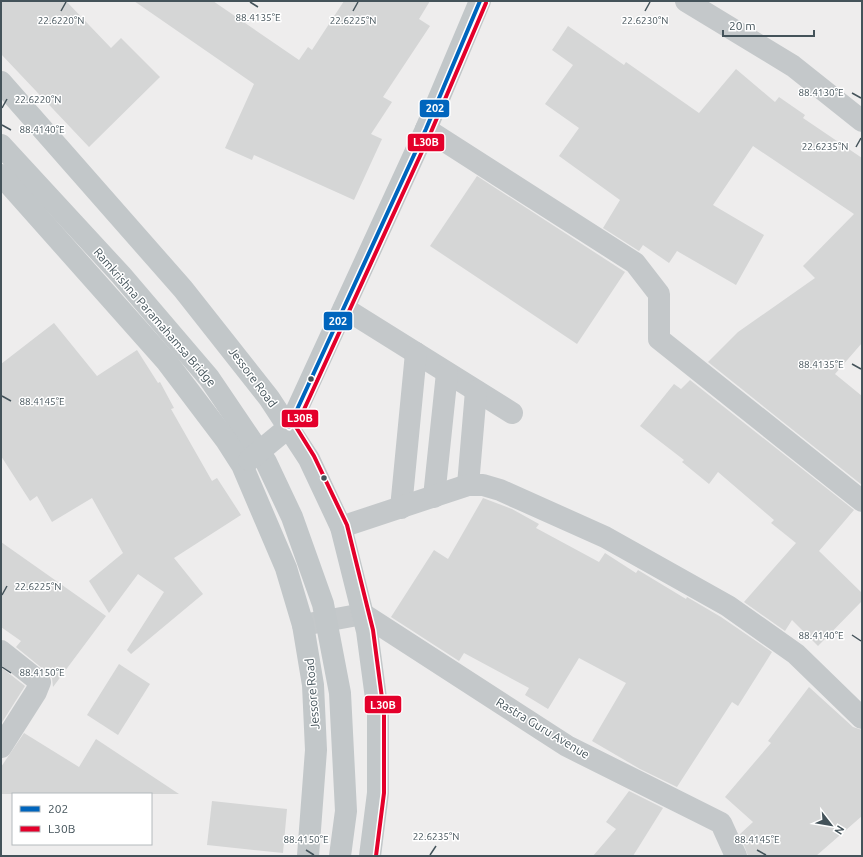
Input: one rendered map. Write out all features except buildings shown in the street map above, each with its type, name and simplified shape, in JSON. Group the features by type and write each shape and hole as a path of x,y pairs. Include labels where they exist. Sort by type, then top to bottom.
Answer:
{"main road":[{"path":"242,465 289,427 426,129 480,1"},
{"name":"Jessore Road","path":"1,82 183,289 221,336 289,427 309,459 341,527 367,631 378,713 378,793 370,856"},
{"name":"Ramkrishna Paramahamsa Bridge","path":"1,145 121,275 209,378 266,462 292,517 322,604 340,693 346,811 340,856"},
{"name":"Jessore Road","path":"1,175 167,362 226,440 242,465 286,568 303,625 313,685 316,750 308,856"}],"street":[{"path":"686,1 793,66 862,120"},
{"path":"426,129 635,263 659,294 659,339 862,501"},
{"path":"344,308 512,413"},
{"path":"401,508 416,353"},
{"path":"434,497 447,373"},
{"path":"468,486 476,391"},
{"path":"341,527 468,486 483,485 500,490 605,537 728,606 796,654 862,718"},
{"path":"303,625 362,614"},
{"name":"Rastra Guru Avenue","path":"362,614 567,746 721,823 736,856"},
{"path":"1,651 40,682 36,692 1,747"}],"transit line":[{"name":"202","path":"289,427 426,129 480,1"},
{"name":"L30B","path":"376,856 384,793 384,713 373,630 347,525 314,456 296,427 431,132 486,3"}]}
